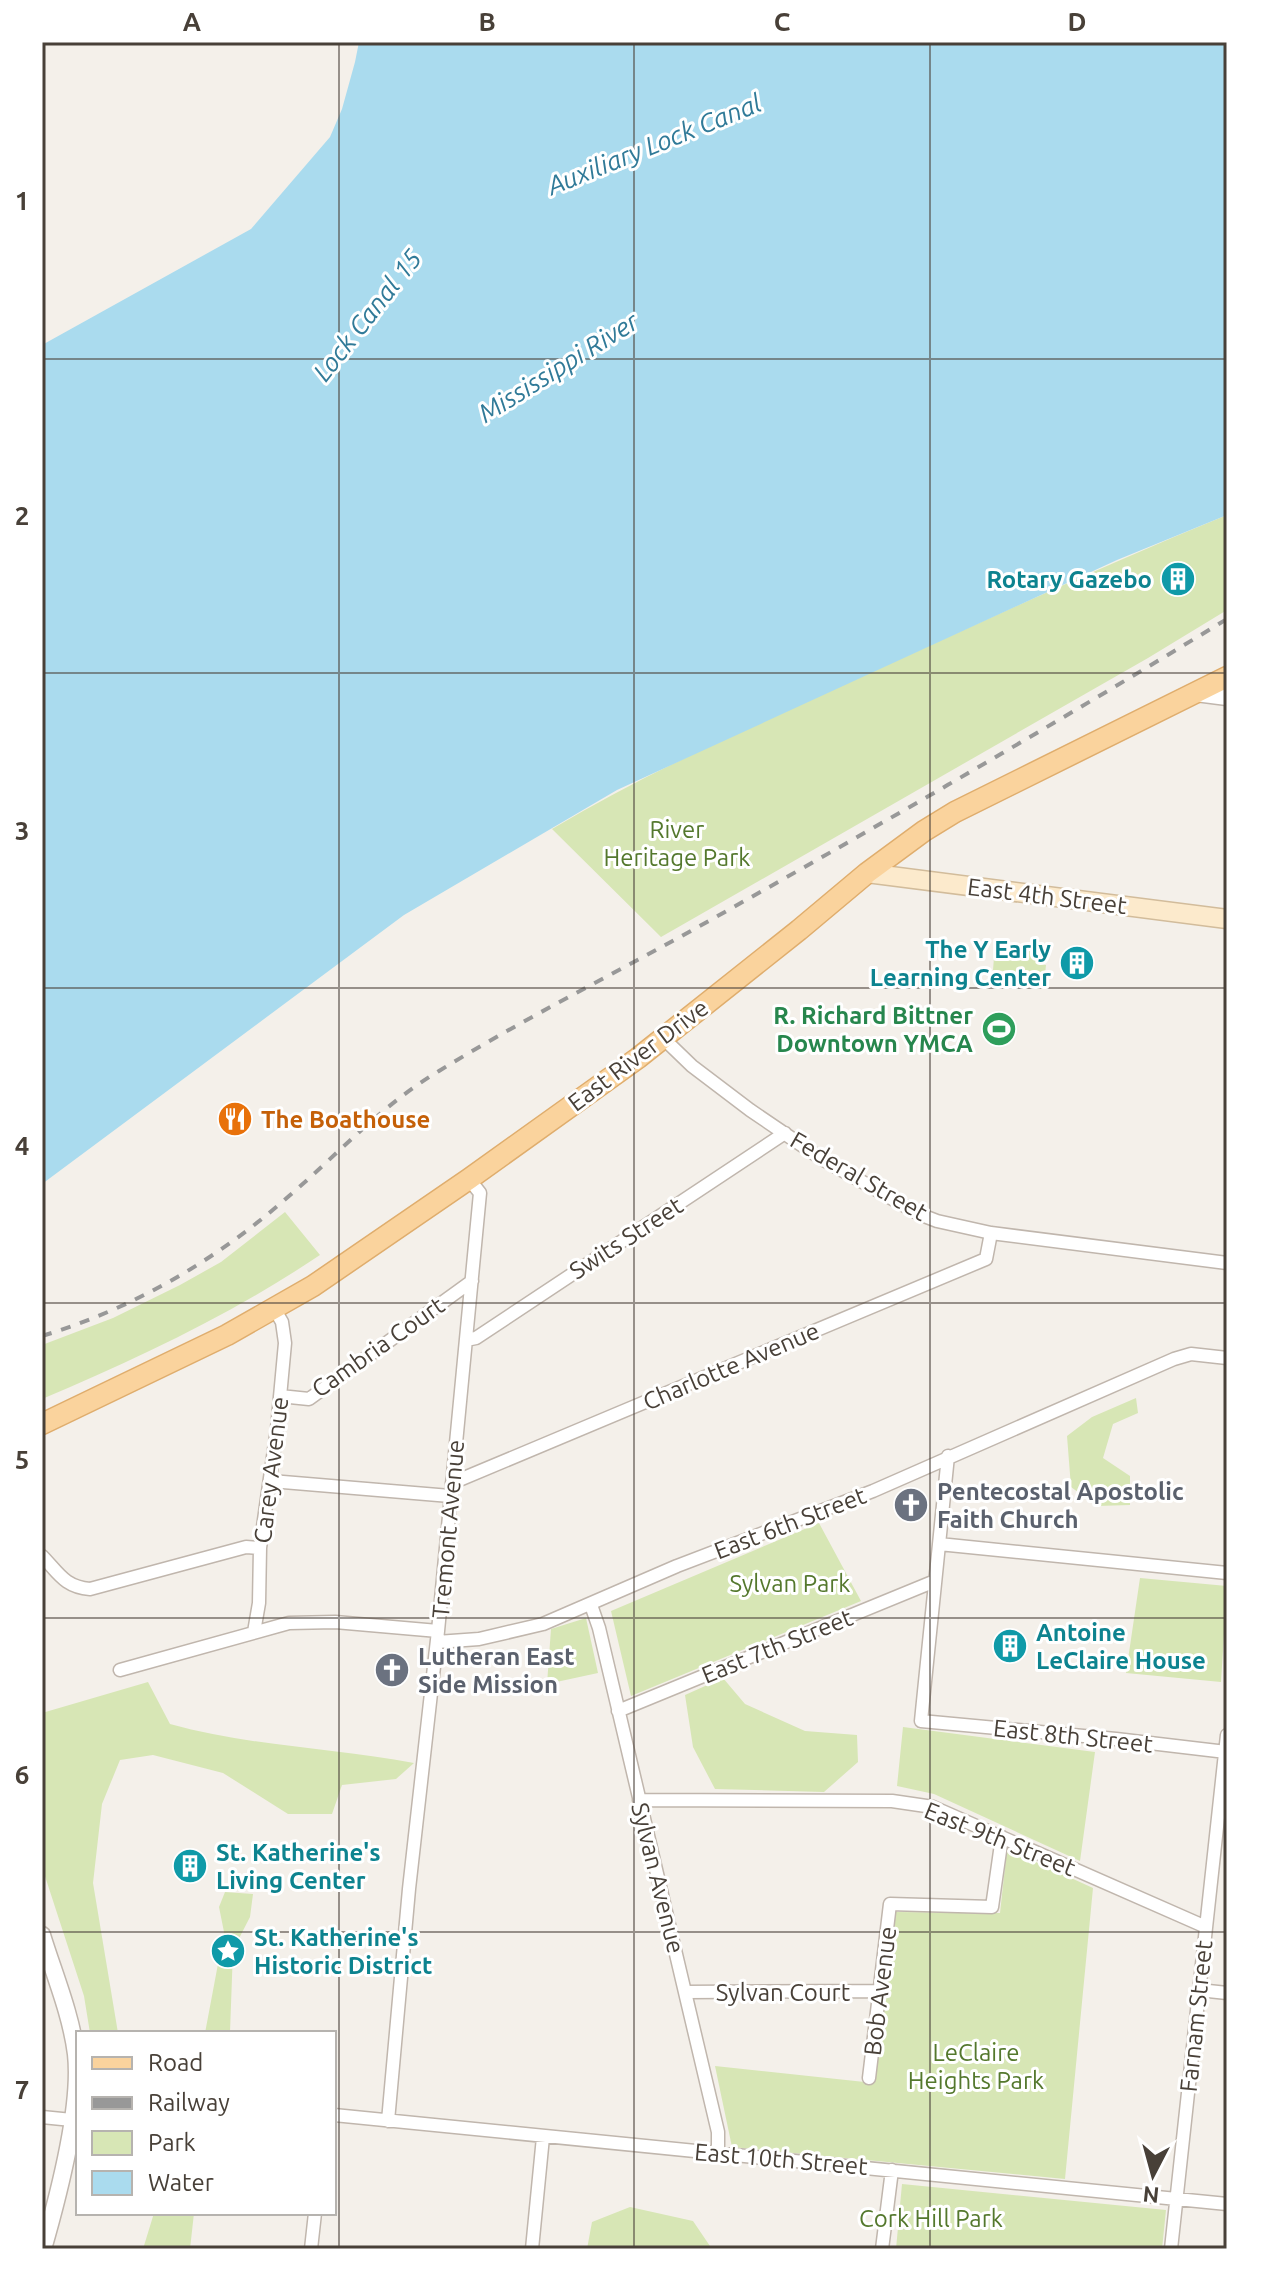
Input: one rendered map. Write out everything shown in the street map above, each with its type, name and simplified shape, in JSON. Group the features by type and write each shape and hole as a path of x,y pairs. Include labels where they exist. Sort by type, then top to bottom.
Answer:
{"main road":[{"name":"East River Drive","path":"42,1424 275,1310 469,1179 663,1038 867,873 924,831 955,812 1227,677"},
{"name":"East 4th Street","path":"867,873 1227,919"}],"street":[{"path":"1196,693 1227,697"},
{"name":"Federal Street","path":"663,1038 692,1066 822,1159 910,1210 937,1221 991,1233 1227,1263"},
{"name":"Swits Street","path":"466,1340 476,1338 785,1133"},
{"name":"Tremont Avenue","path":"388,2121 480,1193 469,1179"},
{"name":"Charlotte Avenue","path":"271,1481 451,1489 986,1259 991,1233"},
{"name":"Cambria Court","path":"280,1396 309,1399 472,1281"},
{"name":"Carey Avenue","path":"254,1632 259,1603 260,1548 271,1481 285,1343 282,1322 275,1310"},
{"name":"East 6th Street","path":"120,1670 289,1623 335,1622 479,1639 529,1629 677,1566 873,1491 1174,1359 1191,1354 1227,1358"},
{"path":"935,1581 948,1456"},
{"path":"939,1544 1227,1573"},
{"path":"42,1556 67,1583 90,1589 246,1547 260,1548"},
{"name":"East 7th Street","path":"618,1711 935,1581"},
{"name":"East 8th Street","path":"935,1581 921,1721 1226,1752"},
{"name":"Sylvan Avenue","path":"591,1605 686,1992 718,2132 718,2153"},
{"name":"Farnam Street","path":"1171,2249 1227,1735"},
{"name":"East 9th Street","path":"639,1800 892,1801 933,1807 1206,1927"},
{"name":"Bob Avenue","path":"869,2078 890,1904 992,1907 1002,1837"},
{"path":"42,1935 76,2054 72,2120 57,2200 43,2249"},
{"path":"1199,1990 1227,1993"},
{"name":"Sylvan Court","path":"686,1992 879,1991"},
{"name":"East 10th Street","path":"336,2115 1227,2204"},
{"path":"42,2117 72,2120"},
{"path":"532,2249 543,2137"},
{"path":"882,2249 892,2170"},
{"path":"311,2249 315,2215"}],"green space":[{"name":"River Heritage Park","path":"1227,515 1227,610 661,937 552,829 664,768 740,732 1041,595"},
{"path":"995,945 1037,949 1036,963 1046,965 1045,975 993,970"},
{"path":"285,1212 320,1255 184,1334 42,1399 42,1345 113,1318 180,1285 221,1262"},
{"path":"1136,1398 1138,1413 1113,1424 1103,1458 1130,1476 1130,1505 1097,1506 1071,1487 1067,1436 1092,1417"},
{"name":"Sylvan Park","path":"819,1523 861,1601 631,1696 611,1611"},
{"path":"1140,1578 1227,1586 1221,1682 1126,1673"},
{"path":"586,1618 598,1673 547,1684 551,1629"},
{"path":"723,1678 745,1704 805,1731 857,1735 858,1762 824,1792 715,1789 693,1747 685,1695"},
{"path":"148,1682 170,1724 261,1742 414,1763 396,1779 342,1785 332,1814 288,1814 223,1773 153,1755 120,1760 102,1804 93,1883 118,2031 90,2031 84,1996 42,1867 42,1713"},
{"path":"903,1727 1095,1752 1080,1861 934,1794 897,1786"},
{"name":"LeClaire Heights Park","path":"1007,1849 1093,1888 1065,2179 732,2147 715,2066 874,2083 896,1912 1000,1913"},
{"path":"225,1892 253,1894 250,1917 233,1950 230,2031 205,2031 224,1932 219,1907"},
{"name":"Cork Hill Park","path":"902,2184 1166,2210 1162,2249 896,2249"},
{"path":"630,2207 693,2221 712,2249 587,2249 592,2222"},
{"path":"153,2215 194,2215 190,2249 143,2249"}],"water":[{"path":"353,42 1227,42 1227,515 1117,560 617,790 404,915 42,1184 42,343 249,228 333,125"}],"pier":[{"path":"349,42 359,42 342,109 330,137 251,229 42,345 42,338 247,225 330,123"}],"railway":[{"path":"42,1336 76,1325 142,1296 233,1241 380,1114 439,1071 892,817 1227,619"}],"place":[{"name":"Rotary Gazebo","path":"1178,579"},
{"name":"The Y Early Learning Center","path":"1077,963"},
{"name":"R. Richard Bittner Downtown YMCA","path":"999,1029"},
{"name":"The Boathouse","path":"235,1119"},
{"name":"Pentecostal Apostolic Faith Church","path":"911,1505"},
{"name":"Antoine LeClaire House","path":"1010,1646"},
{"name":"Lutheran East Side Mission","path":"392,1670"},
{"name":"St. Katherine's Living Center","path":"190,1866"},
{"name":"St. Katherine's Historic District","path":"228,1951"}],"water label":[{"name":"Auxiliary Lock Canal","path":"654,144"},
{"name":"Lock Canal 15","path":"367,315"},
{"name":"Mississippi River","path":"558,367"}]}
